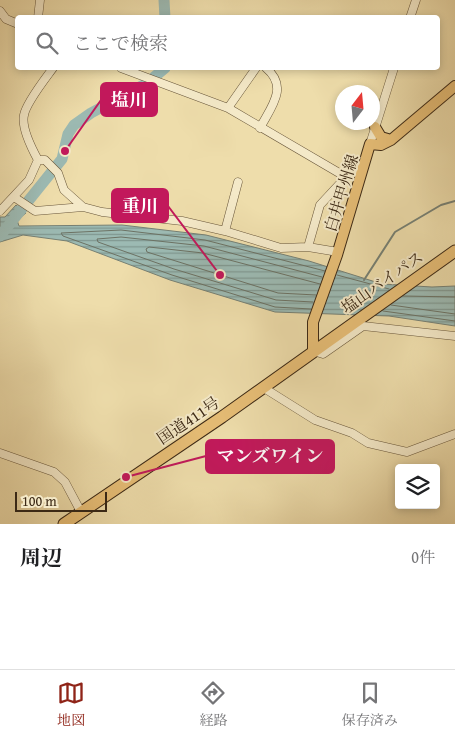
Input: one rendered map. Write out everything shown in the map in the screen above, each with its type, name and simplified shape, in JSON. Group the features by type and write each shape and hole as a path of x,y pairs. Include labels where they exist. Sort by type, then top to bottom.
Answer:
{"highway":[{"name":"塩山バイパス","path":"328,340 452,255"},
{"name":"国道411号","path":"64,524 264,388 328,340"}],"main road":[{"name":"白井甲州線","path":"313,351 313,322 338,253 367,161 370,144 381,145 391,140 455,86"},
{"path":"377,130 381,136 391,140"}],"street":[{"path":"38,15 40,0"},
{"path":"411,15 416,0"},
{"path":"0,12 6,19 15,23"},
{"path":"52,70 23,117 33,152 58,173 64,190 83,207"},
{"path":"127,70 228,108 346,177"},
{"path":"228,108 255,70"},
{"path":"260,128 276,101 278,89 274,74 269,70"},
{"path":"380,111 393,70"},
{"path":"370,144 374,130"},
{"path":"0,211 28,180 42,160"},
{"path":"308,247 320,205 346,177 367,161"},
{"path":"225,231 238,182"},
{"path":"14,197 35,212 83,207 102,212 182,221 225,231 281,248 308,247 338,253"},
{"path":"313,351 323,354 364,326 455,336"},
{"path":"264,388 315,420 352,433 368,442 407,452 455,434"},
{"path":"0,453 54,472 65,482 81,512"}],"water":[{"path":"16,205 26,213 17,220 19,226 122,225 206,235 309,261 382,284 432,287 455,286 455,326 389,316 275,312 170,280 67,241 23,235 0,242 0,217 5,217"}],"waterway":[{"path":"164,0 165,15"},
{"path":"0,236 62,159 68,134 74,125 91,113 147,83 163,70"},
{"path":"364,280 395,232 441,205 455,201"}],"place":[{"name":"塩川","path":"65,151"},
{"name":"重川","path":"220,275"},
{"name":"マンズワイン","path":"126,477"}]}
